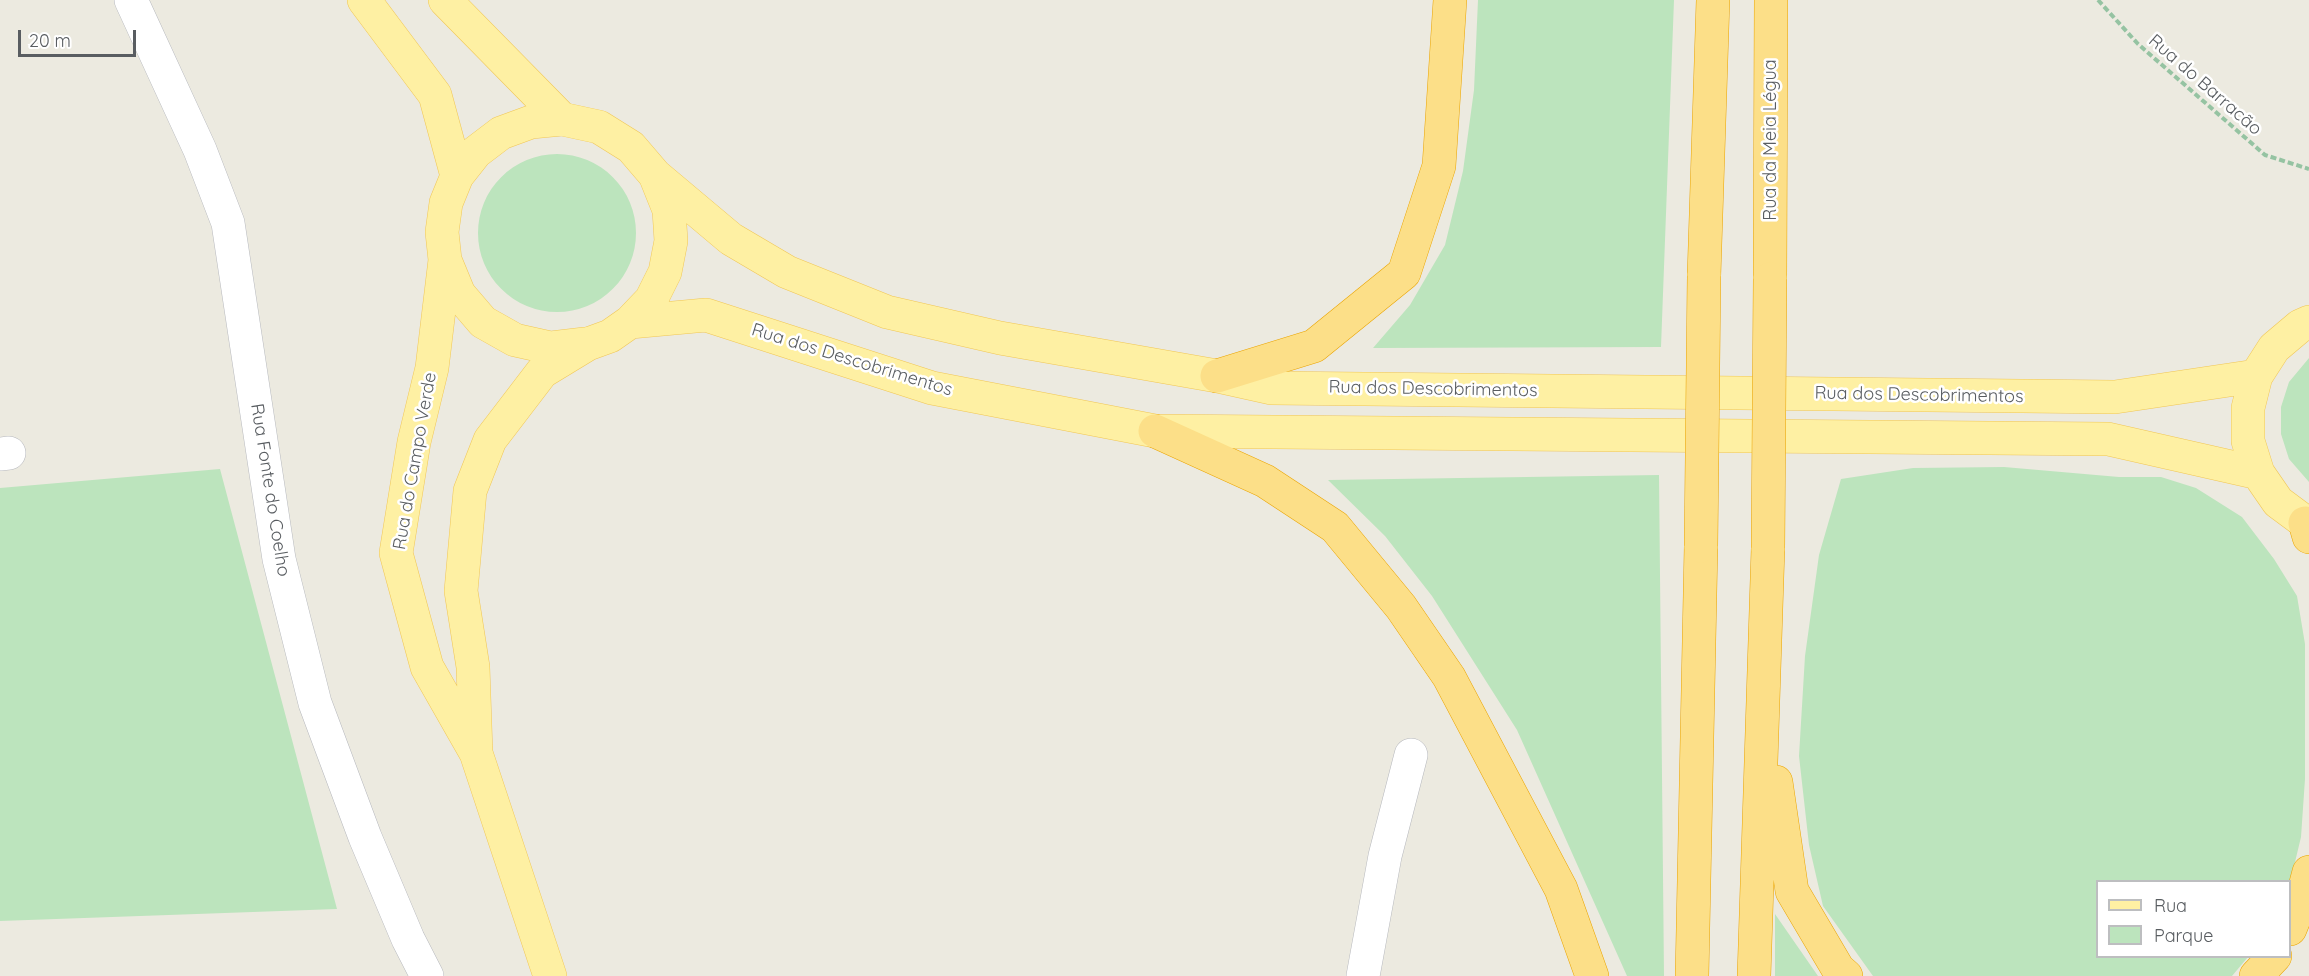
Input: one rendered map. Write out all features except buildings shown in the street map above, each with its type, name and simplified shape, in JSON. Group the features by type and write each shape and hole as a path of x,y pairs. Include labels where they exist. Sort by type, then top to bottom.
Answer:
{"highway":[{"path":"1217,376 1314,346 1404,273 1439,166 1450,0"},
{"path":"1692,976 1704,276 1713,0"},
{"name":"Rua da Meia Légua","path":"1764,697 1768,548 1771,0"},
{"path":"1155,431 1265,481 1335,527 1401,607 1449,677 1561,890 1592,976"},
{"path":"1754,976 1764,697"},
{"path":"1764,697 1792,891 1838,969 1846,976"},
{"path":"2291,924 2301,902 2309,872"},
{"path":"2256,976 2274,958"}],"main road":[{"path":"364,0 435,96 457,176"},
{"path":"445,0 562,119"},
{"name":"Rua do Campo Verde","path":"476,753 473,667 461,591 470,491 490,440 542,372 588,344 610,336 630,322 651,300 665,272 671,241 669,210 655,175 631,147 598,127 562,119 531,122 501,133 476,152 457,176 446,203 442,232 445,260 432,368 414,442 396,554 427,667 476,753 550,976"},
{"name":"Rua dos Descobrimentos","path":"655,175 731,239 768,261 787,272 887,312 1000,338 1217,376 1272,388 2115,397 2256,376"},
{"name":"Rua do Campo Verde","path":"445,260 459,294 483,322 515,340 551,348 588,344"},
{"name":"Rua dos Descobrimentos","path":"630,322 706,315 932,387 1155,431 2108,439 2258,473"},
{"path":"2308,528 2278,502 2258,473 2248,441 2248,408 2256,376 2274,348 2300,326 2309,322"}],"street":[{"name":"Rua Fonte do Coelho","path":"131,0 200,150 228,223 279,559 315,703 365,837 408,939 427,976"},
{"path":"1363,976 1385,856 1411,755"}],"path":[{"name":"Rua do Barracão","path":"2098,0 2138,44 2265,155 2309,169"}],"green space":[{"path":"1478,0 1674,0 1661,347 1373,348 1410,305 1445,245 1463,171 1474,90"},
{"path":"557,154 587,160 613,177 630,203 636,233 630,263 613,289 587,306 557,312 527,306 501,289 484,263 478,233 484,203 501,177 527,160"},
{"path":"2309,358 2309,482 2289,459 2281,434 2281,407 2289,382"},
{"path":"2004,467 2119,477 2161,477 2196,488 2242,517 2274,559 2297,596 2305,644 2305,779 2301,837 2291,880 2096,880 2096,958 2247,958 2232,976 1873,976 1823,906 1809,845 1799,756 1805,656 1819,555 1841,479 1913,468"},
{"path":"220,469 337,909 0,921 0,488"},
{"path":"1659,475 1664,976 1627,976 1517,730 1432,596 1385,536 1328,480"},
{"path":"1775,914 1818,976 1775,976"}]}
